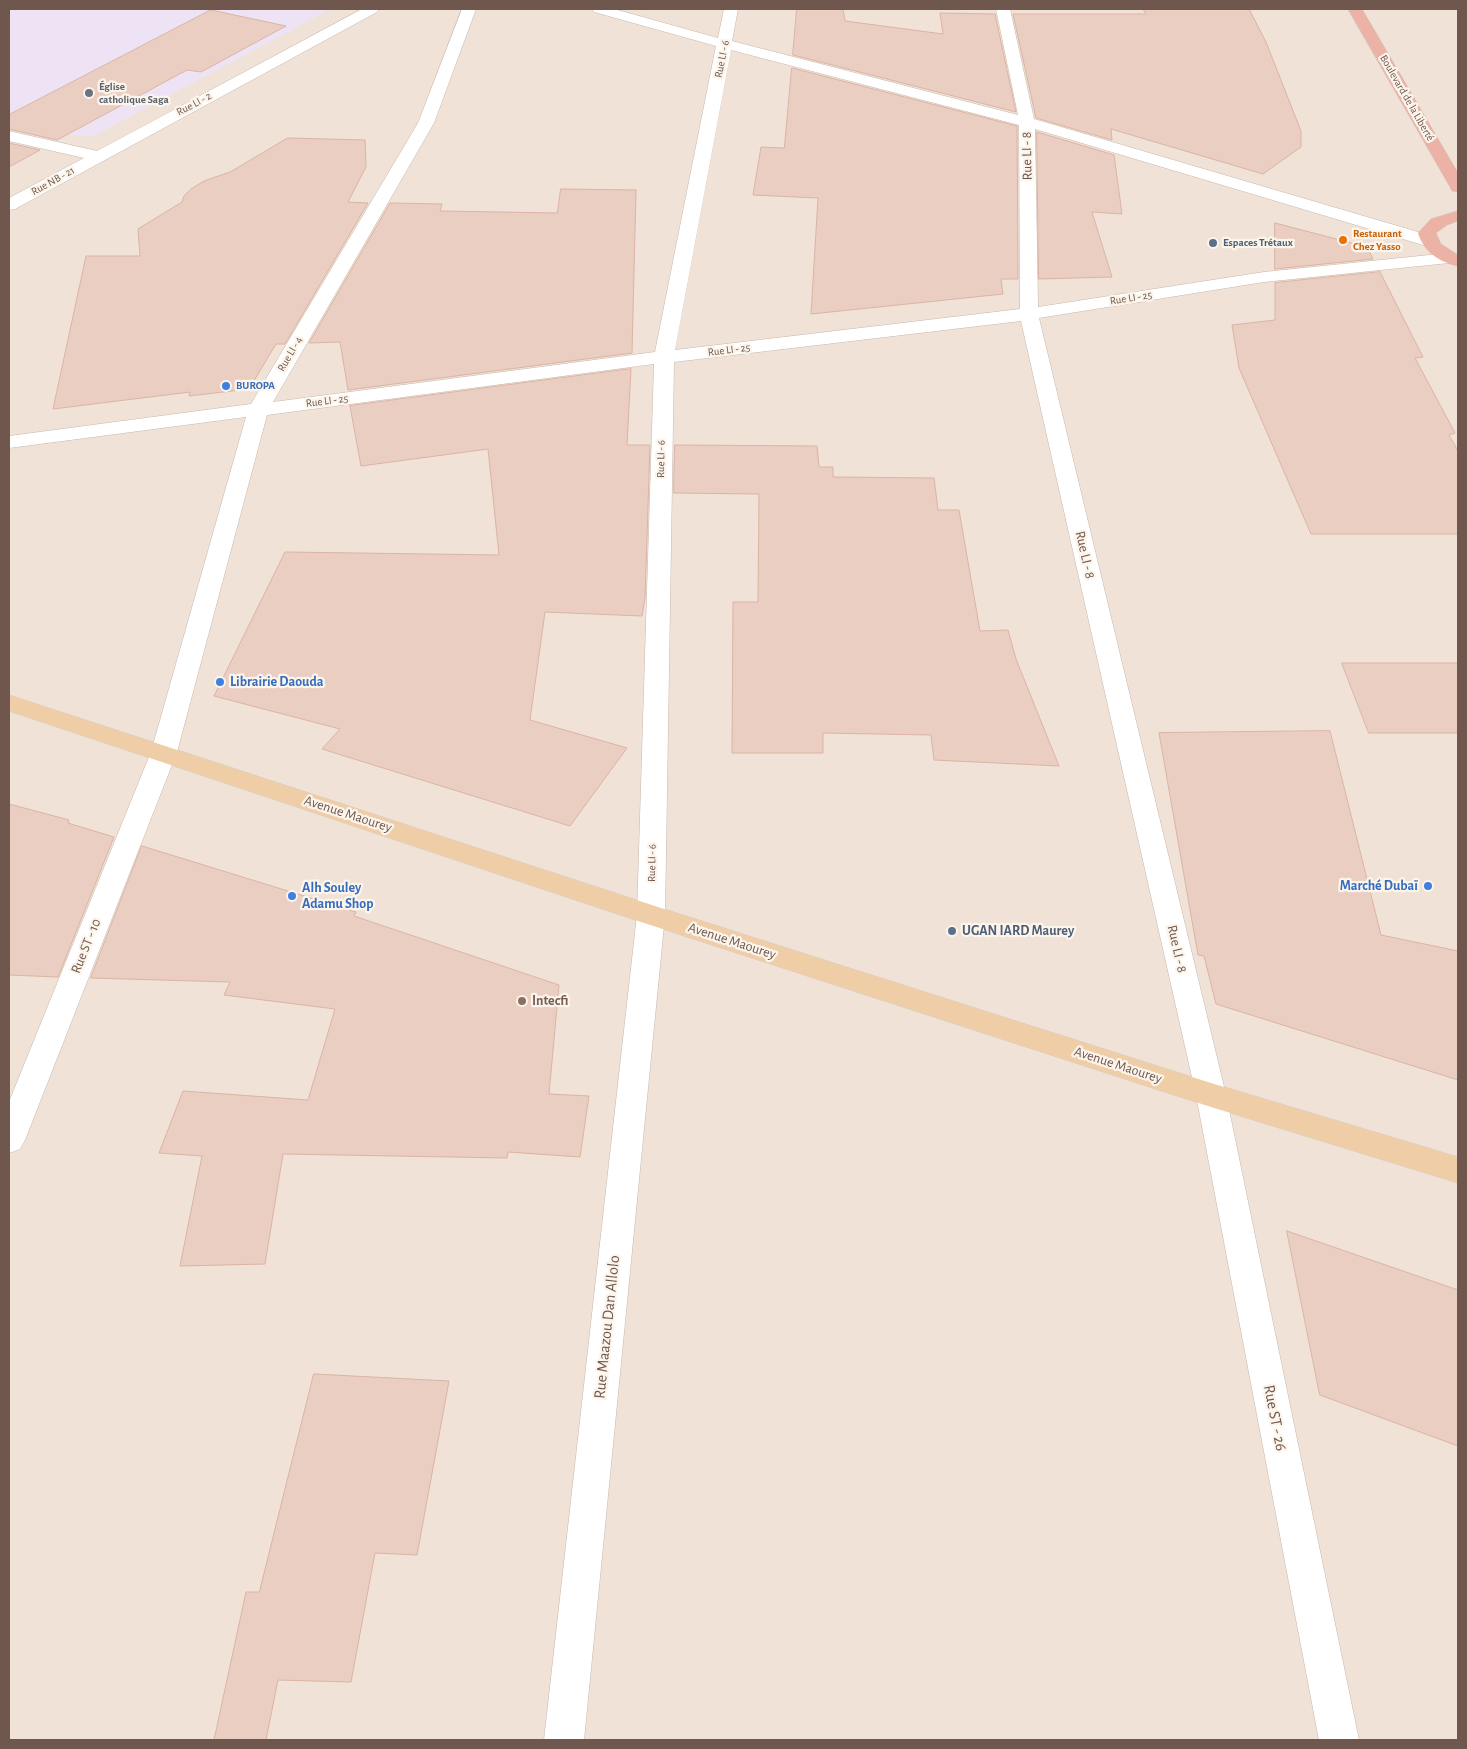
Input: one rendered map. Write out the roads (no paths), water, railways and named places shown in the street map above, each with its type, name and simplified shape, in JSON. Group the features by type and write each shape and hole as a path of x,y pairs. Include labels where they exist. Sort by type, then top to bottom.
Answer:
{"highway":[{"name":"Boulevard de la Liberté","path":"1355,9 1458,186"},
{"path":"1454,259 1436,249 1428,241 1427,232 1432,225 1458,216"}],"main road":[{"name":"Avenue Maourey","path":"9,703 164,752 651,915 1211,1095 1458,1170"}],"street":[{"name":"Rue LI - 2","path":"97,156 372,9"},
{"name":"Rue LI - 4","path":"164,752 258,410 426,123 468,9"},
{"path":"599,9 725,44 1027,122 1428,241"},
{"name":"Rue LI - 6","path":"651,915 664,357 731,9"},
{"name":"Rue LI - 8","path":"1003,9 1027,122 1029,314 1211,1095"},
{"path":"9,136 97,156"},
{"name":"Rue NB - 21","path":"9,205 97,156"},
{"name":"Rue LI - 25","path":"9,442 664,357 1029,314 1264,277 1454,259"},
{"name":"Rue ST - 10","path":"9,1140 164,752"},
{"name":"Rue Maazou Dan Allolo","path":"564,1740 651,915"},
{"name":"Rue ST - 26","path":"1211,1095 1339,1740"}],"place":[{"name":"Église catholique Saga","path":"89,93"},
{"name":"Restaurant Chez Yasso","path":"1343,240"},
{"name":"Espaces Trétaux","path":"1213,243"},
{"name":"BUROPA","path":"226,386"},
{"name":"Librairie Daouda","path":"220,682"},
{"name":"Marché Dubaï","path":"1428,886"},
{"name":"Alh Souley Adamu Shop","path":"292,896"},
{"name":"UGAN IARD Maurey","path":"952,931"},
{"name":"Intecfi","path":"522,1001"}]}
